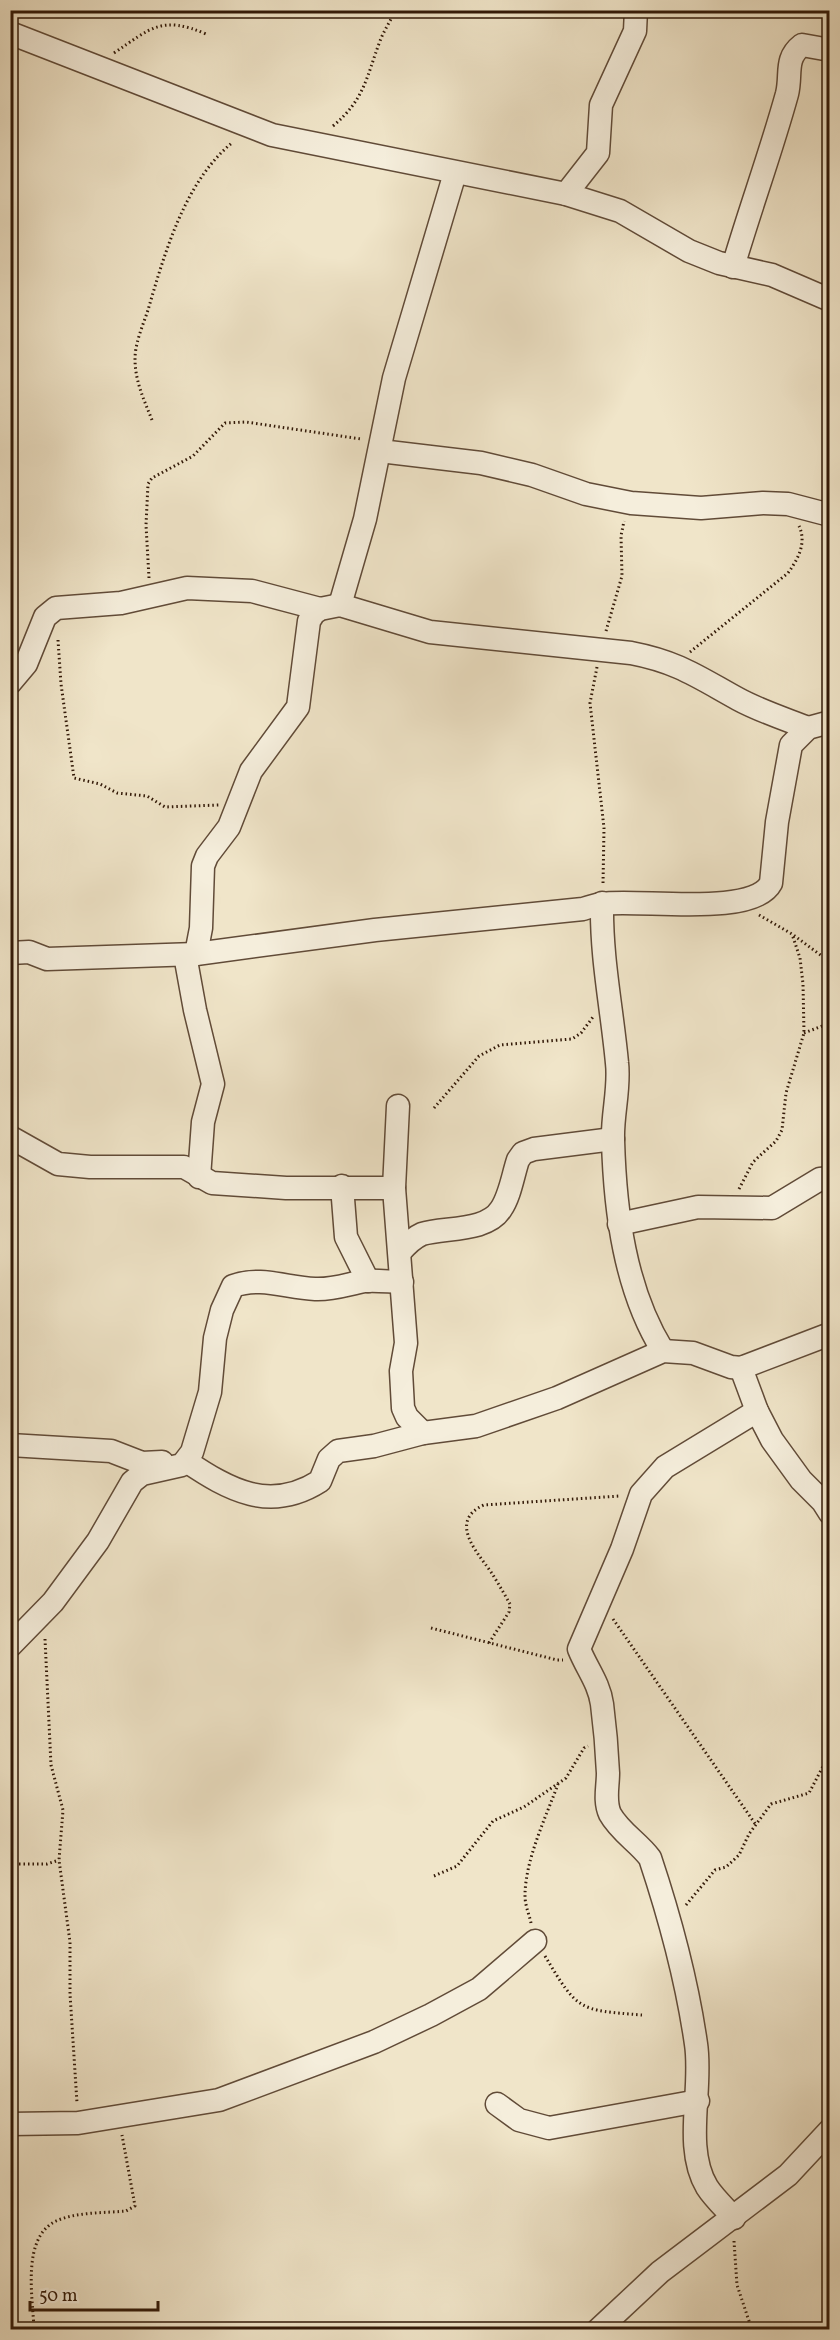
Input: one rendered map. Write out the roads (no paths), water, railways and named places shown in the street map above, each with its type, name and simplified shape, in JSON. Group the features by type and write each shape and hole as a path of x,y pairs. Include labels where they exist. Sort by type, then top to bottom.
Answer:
{"street":[{"path":"566,194 598,153 601,105 635,31 636,10"},
{"path":"10,33 272,135 566,194 620,211 690,251 733,267 772,275 830,300"},
{"path":"733,267 772,149 789,84 789,62 793,52 802,45 830,50"},
{"path":"198,1177 203,1122 213,1084 195,1010 190,955 201,928 203,866 207,856 230,827 251,771 298,707 309,621 330,607 365,519 393,378 455,173"},
{"path":"381,446 481,463 532,475 586,494 631,503 701,508 762,503 788,504 830,515"},
{"path":"10,683 26,664 45,616 56,608 121,603 187,588 252,591 330,607 430,632 663,659 740,700 807,728"},
{"path":"10,953 29,952 47,959 190,955 375,930 550,913 602,903 711,904 755,897 767,890 771,883 777,822 791,745 807,728 830,722"},
{"path":"602,903 602,938 618,1065 613,1139 619,1224 647,1325 663,1351"},
{"path":"398,1106 394,1188 406,1343 401,1371 402,1408 406,1417 423,1433"},
{"path":"10,1137 58,1164 100,1168 184,1167 212,1183 286,1188 342,1186 394,1188"},
{"path":"400,1252 411,1240 422,1234 483,1223 494,1217 502,1209 518,1160 523,1153 534,1149 613,1139"},
{"path":"619,1224 698,1207 772,1208 820,1179 830,1178"},
{"path":"342,1186 346,1237 368,1281"},
{"path":"10,1646 45,1610 98,1541 132,1482 142,1474 180,1464 197,1440 210,1392 215,1338 222,1310 233,1286 244,1282 264,1282 286,1283 313,1289 333,1289 368,1281 402,1282"},
{"path":"10,1445 111,1450 134,1462 157,1461 180,1464 255,1497 270,1498 306,1489 320,1481 334,1453 423,1433 476,1426 557,1398 663,1351 693,1353 731,1367 741,1368 830,1334"},
{"path":"741,1368 757,1411 772,1440 801,1480 823,1502 830,1513"},
{"path":"734,2218 708,2189 700,2175 694,2150 699,2071 696,2043 670,1924 650,1858 621,1830 610,1813 606,1799 608,1775 598,1689 579,1649 641,1494 665,1467 757,1411"},
{"path":"10,2124 78,2123 219,2100 374,2042 479,1989 536,1941"},
{"path":"497,2104 519,2120 549,2128 698,2101"},
{"path":"598,2330 660,2272 788,2175 830,2130"}]}
